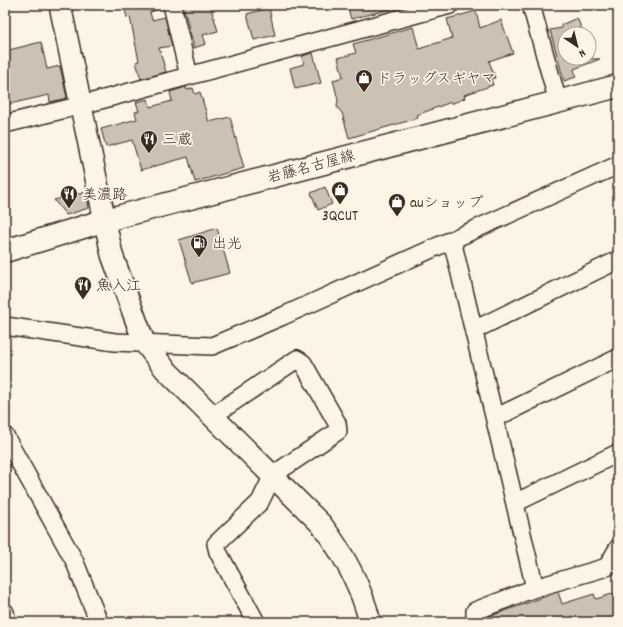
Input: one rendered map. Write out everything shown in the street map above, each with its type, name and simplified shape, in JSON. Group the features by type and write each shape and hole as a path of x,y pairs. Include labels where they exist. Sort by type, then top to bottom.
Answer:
{"main road":[{"name":"岩藤名古屋線","path":"5,251 106,220 618,86"}],"street":[{"path":"60,5 106,220 112,255 144,342 165,369 211,417 273,475 321,524 332,538 355,576 370,622"},
{"path":"172,5 189,76"},
{"path":"5,124 82,105 450,5"},
{"path":"531,5 558,102"},
{"path":"5,326 115,342 212,346 283,316 618,165"},
{"path":"452,240 535,588"},
{"path":"474,330 618,260"},
{"path":"495,418 618,358"},
{"path":"211,417 298,359 303,363 337,423 338,431 273,475 260,502 216,544 218,552 256,622"},
{"path":"5,436 74,560 99,622"},
{"path":"515,503 618,453"},
{"path":"475,622 475,611 535,588 607,567 618,548"},
{"path":"5,612 7,622"}],"building":[{"path":"124,5 160,5 160,9 150,12 152,20 165,17 172,46 159,48 166,72 141,79 136,62 139,61 130,17 127,18"},
{"path":"183,5 210,5 218,31 203,35 206,44 194,48"},
{"path":"347,5 390,5 391,9 351,19"},
{"path":"269,8 275,35 254,40 247,14"},
{"path":"476,11 480,28 501,20 513,53 489,61 495,78 491,79 493,85 464,95 465,98 451,104 451,102 417,115 418,118 349,138 342,113 337,107 338,100 333,80 343,77 338,58 356,53 353,44 413,27 419,49 452,38 447,19"},
{"path":"577,18 580,26 561,26"},
{"path":"557,29 557,56 550,30"},
{"path":"41,42 47,69 60,66 67,98 50,102 49,95 5,105 5,51"},
{"path":"313,53 321,83 295,89 290,68 304,64 302,56"},
{"path":"560,66 582,66 574,69 576,77 564,81"},
{"path":"186,87 187,90 193,88 195,94 200,92 209,122 230,117 244,168 195,182 188,157 141,170 132,140 106,147 101,129 137,119 135,112 139,111 136,102 148,99 150,107 172,101 170,92"},
{"path":"325,187 332,204 318,210 311,193"},
{"path":"87,192 89,208 66,215 54,200"},
{"path":"217,228 230,273 192,283 179,240"},
{"path":"558,592 562,604 594,594 596,599 618,592 618,622 485,622 485,618"}],"place":[{"name":"ドラッグスギヤマ","path":"364,93"},
{"name":"三蔵","path":"149,154"},
{"name":"3QCUT","path":"340,205"},
{"name":"美濃路","path":"69,209"},
{"name":"auショップ","path":"397,217"},
{"name":"出光","path":"199,258"},
{"name":"魚入江","path":"83,300"}]}
